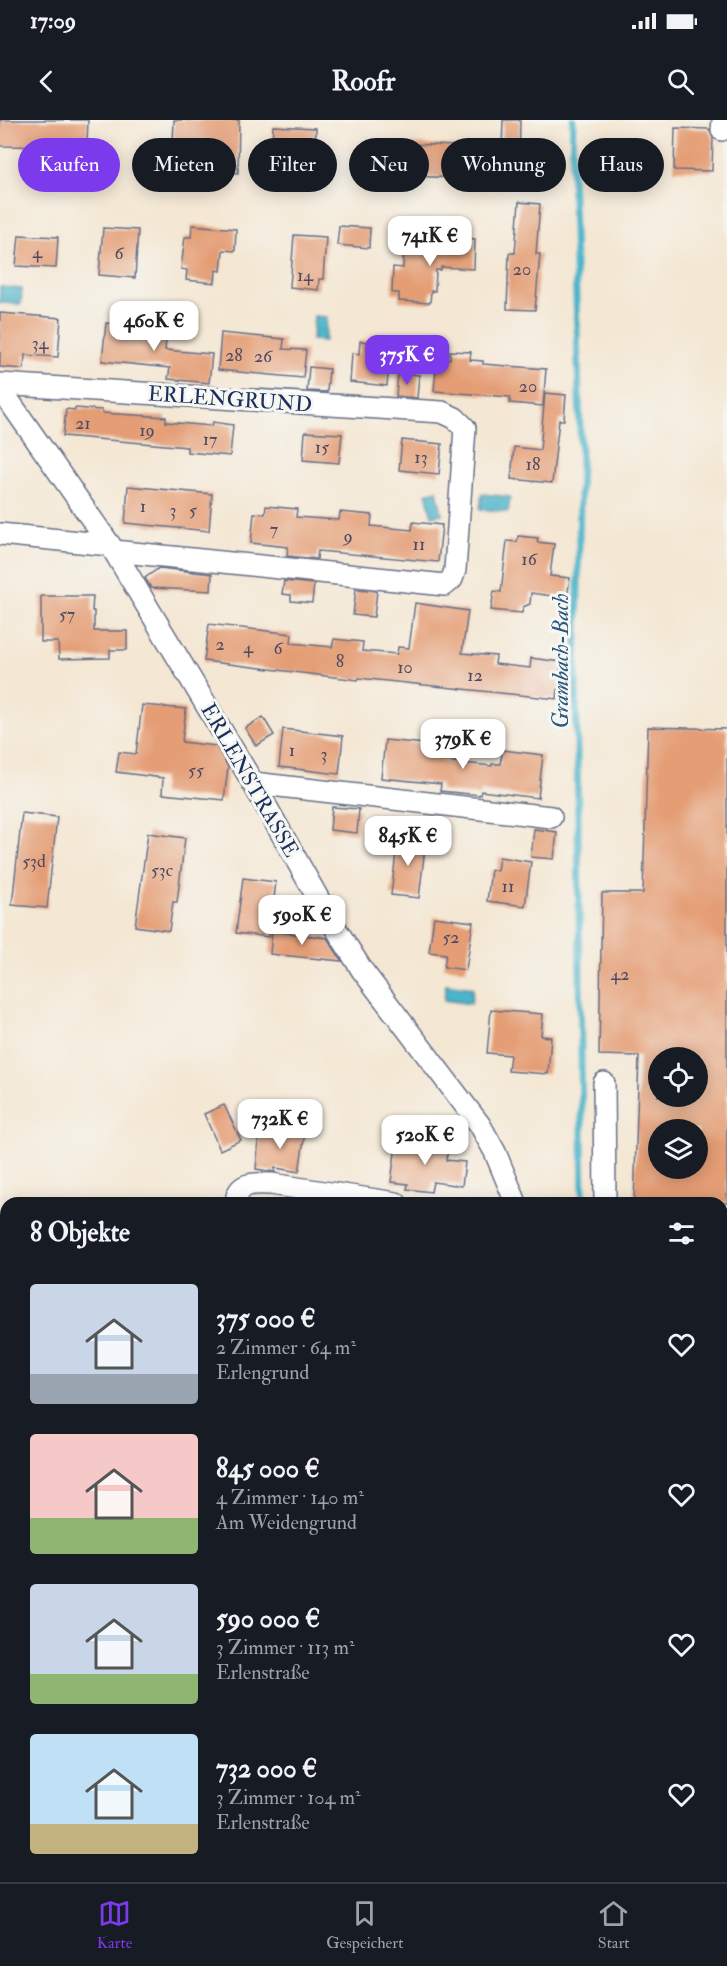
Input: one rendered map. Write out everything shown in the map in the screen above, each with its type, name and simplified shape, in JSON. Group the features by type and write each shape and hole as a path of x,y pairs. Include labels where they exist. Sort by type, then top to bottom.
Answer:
{"street":[{"name":"ERLENSTRASSE","path":"0,386 112,548 254,783 298,864 362,970 480,1125 495,1152 514,1197"},
{"name":"ERLENGRUND","path":"0,386 442,412 455,418 465,428 455,570 453,579 445,585 112,548"},
{"path":"0,534 112,548"},
{"path":"254,783 551,817"},
{"path":"604,1083 605,1197"},
{"path":"236,1197 242,1187 250,1183 357,1197"}],"water":[{"path":"0,287 22,289 21,304 0,303"},
{"path":"314,316 327,317 325,341 312,340"},
{"path":"437,490 442,514 432,516 426,493"},
{"path":"482,494 510,497 508,512 480,509"},
{"path":"446,984 473,988 471,1004 444,1000"}],"building":[{"path":"0,120 88,120 87,138 18,138 18,146 0,146"},
{"path":"174,120 239,120 238,173 236,173 236,138 173,138"},
{"path":"503,120 520,120 520,138 502,138"},
{"path":"273,126 316,128 316,138 272,138"},
{"path":"675,128 709,129 713,138 712,171 674,170"},
{"path":"429,145 441,145 441,177 429,177"},
{"path":"519,202 540,204 536,254 540,254 535,310 507,309 509,253 515,253"},
{"path":"192,225 236,229 235,251 223,250 221,271 216,270 215,283 186,280 187,270 181,269 185,237 191,237"},
{"path":"339,226 370,228 369,248 337,245"},
{"path":"103,228 138,230 135,278 99,275"},
{"path":"19,235 58,237 56,268 16,266"},
{"path":"294,235 326,237 323,279 319,279 318,290 290,287"},
{"path":"443,237 475,239 474,269 441,267 441,270 436,270 435,291 431,291 430,303 399,301 399,293 392,293 393,267 403,268 404,245 443,247"},
{"path":"0,313 61,318 58,357 25,355 24,369 0,367"},
{"path":"106,323 167,329 165,350 212,354 209,383 168,379 170,368 102,361"},
{"path":"221,333 284,339 283,349 306,350 303,378 218,370"},
{"path":"360,341 391,344 387,386 350,382 352,353 359,354"},
{"path":"450,351 471,352 470,360 483,361 483,364 546,369 543,406 510,403 510,397 434,391 437,358 450,359"},
{"path":"309,367 329,369 327,392 307,391"},
{"path":"398,373 419,375 417,398 396,396"},
{"path":"545,393 566,395 564,420 559,420 552,483 511,479 514,447 540,450"},
{"path":"75,408 102,410 102,413 166,417 166,422 212,426 213,422 233,425 230,456 187,452 187,447 63,436 66,409 75,410"},
{"path":"305,432 342,434 339,463 303,460"},
{"path":"402,440 442,444 439,474 399,470"},
{"path":"128,486 212,494 209,531 125,523"},
{"path":"266,506 297,509 296,517 339,520 340,512 372,515 371,526 412,530 413,522 442,525 438,562 318,551 317,559 287,556 288,547 251,543 254,513 265,514"},
{"path":"518,536 538,538 537,542 554,544 550,576 570,578 567,598 531,593 530,604 523,607 522,613 491,610 494,591 501,592 507,541 517,542"},
{"path":"159,568 212,574 211,591 151,588 145,578"},
{"path":"284,581 314,584 312,603 291,601 291,595 282,594"},
{"path":"356,589 377,591 374,617 353,615"},
{"path":"41,596 93,596 94,631 127,631 127,650 110,650 110,658 59,659 58,642 41,642"},
{"path":"415,603 468,611 462,653 496,656 495,664 530,668 531,658 561,662 557,699 359,678 358,680 204,661 209,624 292,634 291,643 332,647 334,639 363,642 362,651 397,654 398,647 409,648"},
{"path":"142,705 186,709 182,742 216,746 228,767 224,800 162,794 163,778 116,772 119,752 136,754"},
{"path":"263,717 274,735 256,746 245,728"},
{"path":"648,727 727,729 727,1197 634,1197 639,1056 599,1055 602,893 643,893"},
{"path":"283,729 343,736 339,774 279,767"},
{"path":"385,740 445,746 443,761 492,766 492,764 500,764 503,750 543,755 538,798 481,791 480,795 440,791 441,784 381,778"},
{"path":"332,807 359,809 357,833 330,830"},
{"path":"22,813 57,817 47,908 12,905"},
{"path":"534,829 557,832 554,859 531,857"},
{"path":"148,833 185,838 177,902 173,902 169,931 135,926"},
{"path":"398,836 426,839 419,898 391,895"},
{"path":"499,857 531,862 525,906 487,901 491,870 497,871"},
{"path":"243,878 276,882 269,937 236,933"},
{"path":"434,917 473,922 466,970 444,967 446,954 429,952"},
{"path":"272,931 327,938 342,961 270,954"},
{"path":"491,1010 543,1014 541,1036 551,1037 548,1074 508,1071 510,1055 487,1053"},
{"path":"224,1105 241,1140 220,1150 204,1114"},
{"path":"260,1127 305,1133 299,1172 275,1168 275,1172 256,1169"},
{"path":"407,1136 439,1141 438,1150 448,1151 446,1160 465,1162 462,1186 433,1182 431,1192 407,1189 408,1184 391,1182 396,1145 406,1147"}],"waterway":[{"name":"Grambach-Bach","path":"573,120 572,167 581,458 576,674 583,1197"}]}
